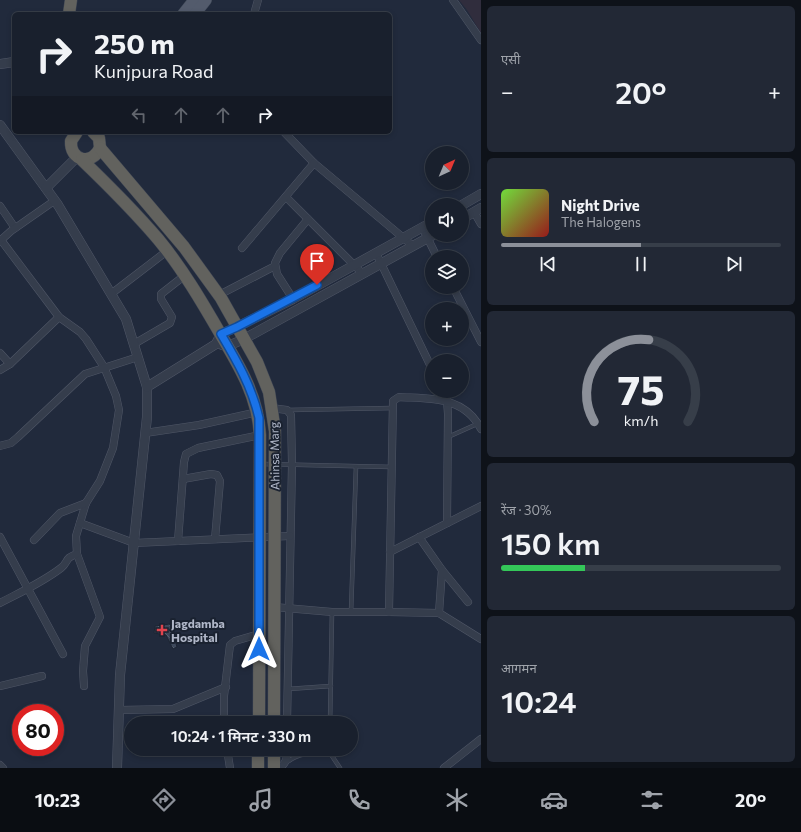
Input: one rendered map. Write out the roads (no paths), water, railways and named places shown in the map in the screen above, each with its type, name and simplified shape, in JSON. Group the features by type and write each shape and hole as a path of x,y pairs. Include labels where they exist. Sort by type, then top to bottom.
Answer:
{"highway":[{"path":"69,12 71,0"},
{"path":"76,12 78,0"},
{"path":"74,134 70,147 80,158 94,158 100,148 97,134"},
{"name":"Ahinsa Marg","path":"100,148 184,247 219,295 256,362 269,392 275,431 274,716"},
{"name":"Ahinsa Marg","path":"80,158 112,189 166,251 200,298 222,341 240,367 254,396 258,412 260,436 259,716"},
{"path":"258,756 258,768"},
{"path":"274,756 274,768"}],"main road":[{"path":"185,12 194,0"},
{"path":"198,12 206,0"}],"street":[{"path":"255,12 258,0"},
{"path":"453,0 481,40"},
{"path":"0,64 12,62"},
{"path":"0,125 46,188 112,294 126,319 147,387 145,433 120,675 117,768"},
{"path":"286,134 314,163 413,246"},
{"path":"46,188 80,158"},
{"path":"242,248 314,163"},
{"path":"469,201 481,194"},
{"path":"286,197 363,274"},
{"path":"54,201 0,240 59,317 80,332 104,367 116,396 119,410 113,448 108,463 100,481 86,503 76,536 77,554 100,617 85,646 83,671 84,686"},
{"path":"0,206 15,228"},
{"path":"469,215 478,210 481,224"},
{"path":"293,299 277,274 275,260 308,219"},
{"path":"147,387 222,341 237,327 293,299 425,226"},
{"path":"422,227 425,230"},
{"path":"222,341 244,339 425,239"},
{"path":"112,294 166,251"},
{"path":"376,253 425,354"},
{"path":"219,295 275,266"},
{"path":"134,344 170,323 172,317 161,299 161,294 184,276"},
{"path":"457,294 481,342"},
{"path":"0,370 10,364 59,317"},
{"path":"0,353 10,364"},
{"path":"0,446 11,443 18,438 85,374 138,357"},
{"path":"389,612 393,402 399,397 447,400 468,412 480,426"},
{"path":"447,400 448,523"},
{"path":"271,408 289,410 291,415 292,464 287,716"},
{"path":"145,433 200,425 258,412"},
{"path":"178,541 184,462 186,454 191,451 229,441 260,436"},
{"path":"183,479 211,474 217,475 220,481 215,539"},
{"path":"34,540 60,513 86,503"},
{"path":"390,552 480,508"},
{"path":"80,523 134,543 290,536"},
{"path":"0,537 11,560 28,588 63,654"},
{"path":"419,537 442,570 468,602"},
{"path":"0,603 62,567 69,557 77,554"},
{"path":"439,613 442,570"},
{"path":"274,607 332,612 439,613 481,639"},
{"path":"224,716 229,653 232,642 259,634"},
{"path":"0,686 42,676"},
{"path":"119,710 173,709 226,687"},
{"path":"444,768 481,739"},
{"path":"228,756 230,768"},
{"path":"283,766 285,756"},
{"path":"0,765 3,768"}],"lane":[{"path":"289,410 393,408"},
{"path":"448,437 480,426"},
{"path":"260,464 392,467"},
{"path":"351,612 356,467"},
{"path":"330,716 332,612"},
{"path":"287,689 331,686"},
{"path":"283,766 295,756"},
{"path":"334,756 340,768"}],"place":[{"name":"Jagdamba Hospital","path":"162,630"}]}
